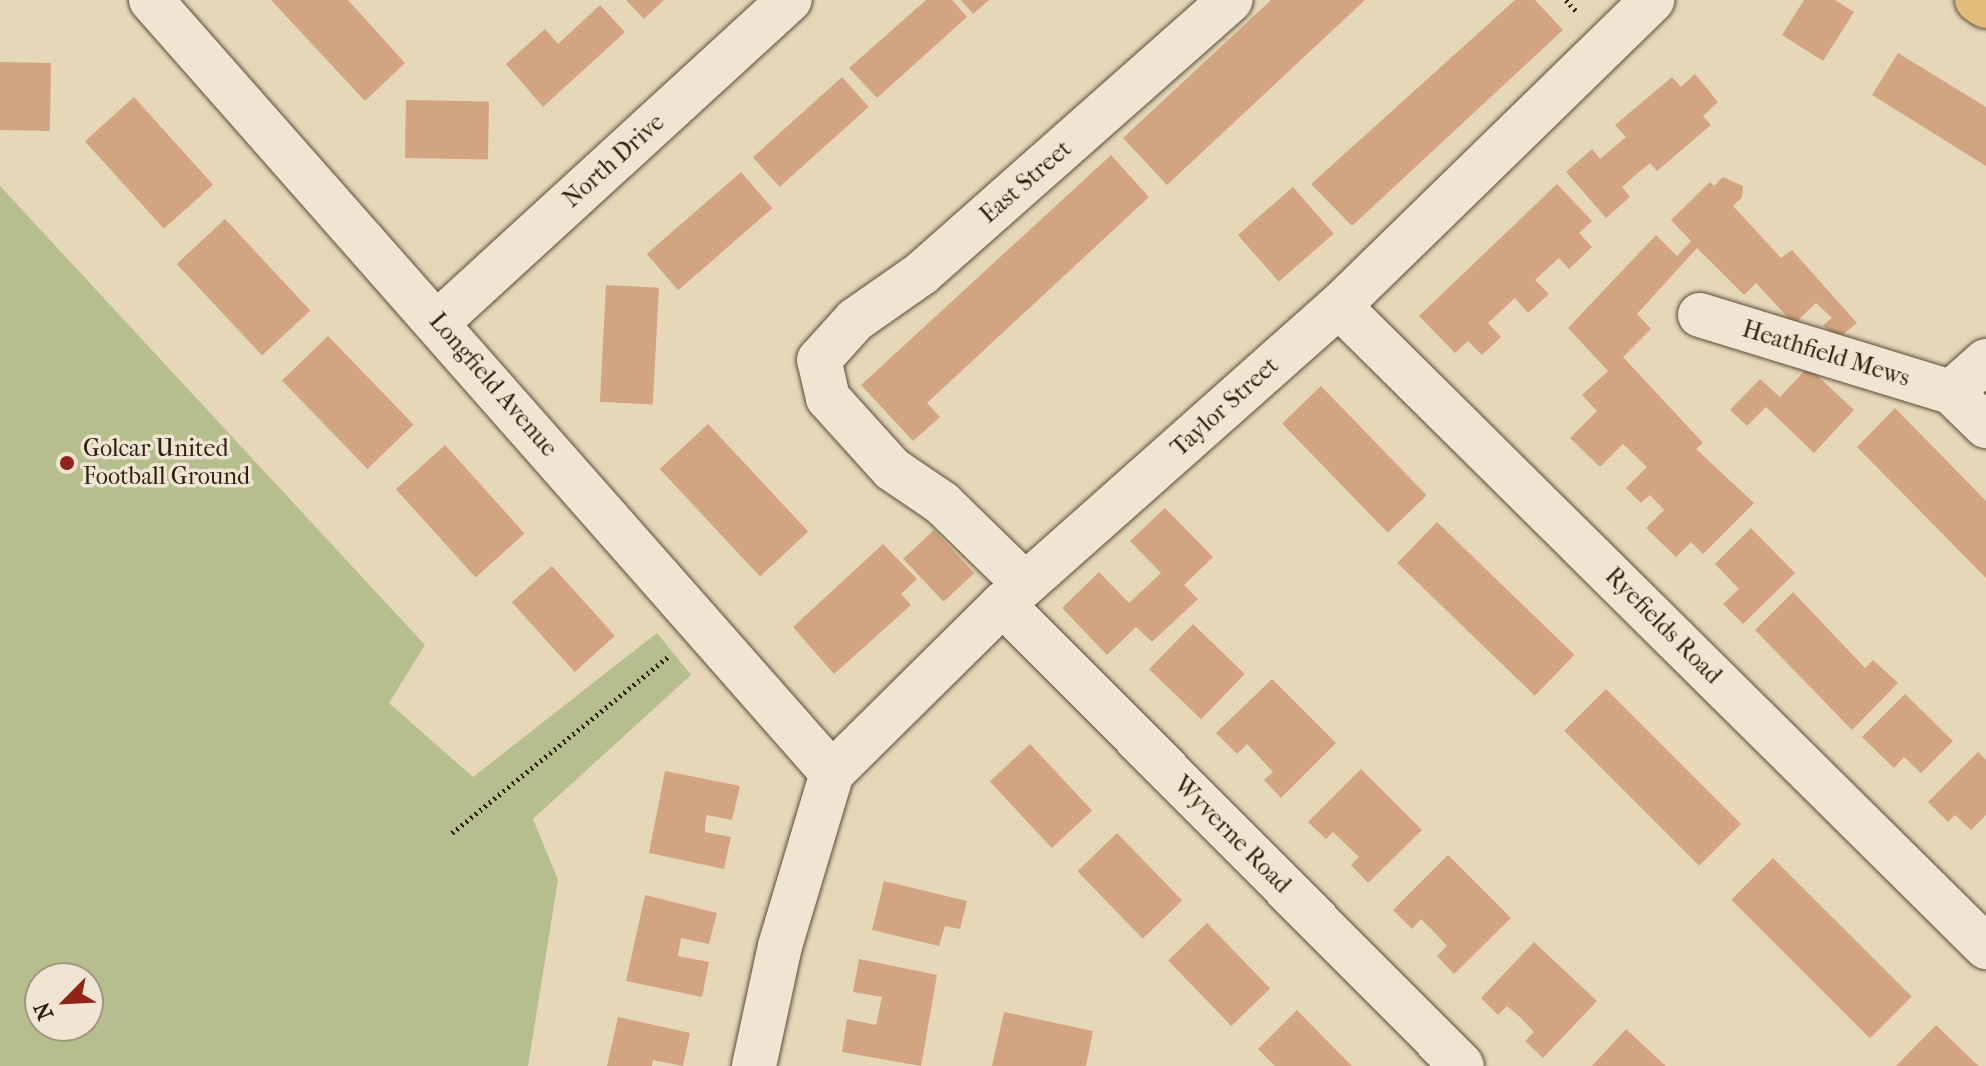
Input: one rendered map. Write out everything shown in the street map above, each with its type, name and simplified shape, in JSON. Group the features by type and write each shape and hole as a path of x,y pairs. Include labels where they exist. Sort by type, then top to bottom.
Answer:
{"main road":[{"path":"1977,0 1986,6"}],"street":[{"name":"Longfield Avenue","path":"151,0 438,322 832,773"},
{"name":"North Drive","path":"438,322 790,0"},
{"name":"East Street","path":"892,469 828,398 819,360 855,320 922,273 1231,0"},
{"name":"Taylor Street","path":"754,1066 814,822 832,773 1014,594 1339,306 1653,0"},
{"name":"Ryefields Road","path":"1339,306 1986,947"},
{"name":"Heathfield Mews","path":"1700,315 1951,392"},
{"path":"1986,361 1951,392 1986,426"},
{"name":"Wyverne Road","path":"892,469 942,503 1014,594 1462,1066"}],"path":[{"path":"452,833 704,627"}],"green space":[{"path":"0,186 425,645 389,703 473,777 657,633 691,675 533,819 558,880 528,1066 0,1066"}],"building":[{"path":"271,0 348,0 405,63 365,101"},
{"path":"626,0 664,0 644,19"},
{"path":"926,0 952,0 967,17 877,98 849,68"},
{"path":"961,0 989,0 973,14"},
{"path":"1271,0 1365,0 1167,185 1123,138"},
{"path":"1515,0 1535,0 1563,30 1352,226 1311,184"},
{"path":"1804,0 1835,0 1854,12 1823,61 1782,35"},
{"path":"600,5 625,32 543,107 506,64 545,29 558,44"},
{"path":"1898,53 1986,107 1986,166 1872,95"},
{"path":"0,62 51,63 50,131 0,130"},
{"path":"1695,74 1718,102 1703,116 1711,125 1657,171 1650,163 1622,187 1630,197 1606,218 1566,172 1592,149 1600,159 1626,137 1615,125 1672,77 1681,87"},
{"path":"842,77 869,107 780,187 753,157"},
{"path":"134,97 213,185 164,229 85,141"},
{"path":"406,100 489,101 488,159 405,158"},
{"path":"1111,155 1149,197 927,403 940,417 913,441 861,385"},
{"path":"741,172 772,208 678,290 647,254"},
{"path":"1723,177 1743,186 1742,197 1733,206 1781,258 1792,250 1857,323 1837,339 1823,325 1832,318 1816,303 1794,324 1756,283 1744,295 1697,248 1637,314 1651,329 1623,357 1703,443 1696,449 1754,503 1703,554 1691,542 1676,557 1646,528 1664,510 1650,495 1641,503 1626,488 1647,467 1623,444 1600,467 1570,438 1597,411 1582,395 1608,371 1568,328 1656,235 1677,256 1691,241 1671,220 1710,182 1714,186"},
{"path":"1557,184 1592,221 1579,233 1592,247 1569,269 1559,258 1535,280 1549,294 1528,313 1515,298 1488,323 1501,337 1482,355 1468,341 1455,353 1419,316"},
{"path":"1293,187 1334,234 1279,282 1238,235"},
{"path":"225,219 310,310 262,355 177,264"},
{"path":"606,285 659,288 653,405 600,402"},
{"path":"328,336 413,424 367,469 282,380"},
{"path":"1808,367 1854,410 1814,453 1766,407 1747,426 1730,410 1760,379 1780,397"},
{"path":"1321,386 1427,495 1388,533 1282,424"},
{"path":"1895,408 1986,501 1986,578 1857,447"},
{"path":"708,424 808,532 760,577 660,469"},
{"path":"445,445 525,533 476,578 396,489"},
{"path":"1165,508 1213,557 1184,585 1198,599 1152,642 1136,627 1107,655 1062,608 1099,572 1129,603 1161,573 1130,541"},
{"path":"1437,522 1574,655 1535,696 1397,563"},
{"path":"1751,528 1795,573 1743,624 1723,604 1739,589 1715,564"},
{"path":"934,530 974,573 944,602 903,559"},
{"path":"883,544 917,579 901,594 911,605 834,674 793,627"},
{"path":"552,566 615,636 575,672 512,602"},
{"path":"1793,592 1865,668 1873,660 1898,683 1852,730 1755,630"},
{"path":"1193,624 1245,674 1201,719 1149,669"},
{"path":"1272,679 1336,743 1281,798 1264,780 1273,772 1247,744 1237,754 1216,733"},
{"path":"1606,689 1741,824 1699,866 1564,731"},
{"path":"1905,694 1953,741 1921,773 1904,757 1894,768 1862,737"},
{"path":"1030,744 1092,811 1052,848 990,782"},
{"path":"1978,752 1986,760 1986,815 1971,830 1955,815 1948,822 1928,802"},
{"path":"1361,769 1422,830 1368,883 1351,865 1359,857 1333,832 1326,839 1308,822"},
{"path":"665,771 740,786 732,820 707,815 705,825 705,832 731,837 724,869 649,853"},
{"path":"1117,833 1182,901 1143,939 1077,871"},
{"path":"1448,855 1511,918 1454,974 1437,956 1447,946 1433,931 1421,919 1412,929 1393,910"},
{"path":"1773,858 1912,997 1870,1038 1731,900"},
{"path":"884,881 967,901 960,929 945,926 939,946 872,930"},
{"path":"645,895 717,913 709,944 681,938 678,956 709,962 702,997 626,981"},
{"path":"1207,923 1270,988 1231,1026 1168,961"},
{"path":"1534,942 1597,1001 1543,1058 1525,1041 1534,1032 1521,1018 1507,1006 1498,1015 1481,998"},
{"path":"859,959 937,975 921,1066 842,1052 847,1019 876,1025 882,997 853,992"},
{"path":"1297,1010 1352,1066 1275,1066 1258,1049"},
{"path":"1004,1012 1093,1031 1086,1066 992,1066"},
{"path":"618,1017 690,1033 683,1066 653,1060 652,1066 607,1066"},
{"path":"1936,1025 1970,1058 1979,1066 1896,1066"},
{"path":"1626,1029 1657,1058 1666,1066 1592,1066"}],"place":[{"name":"Golcar United Football Ground","path":"67,463"}]}
